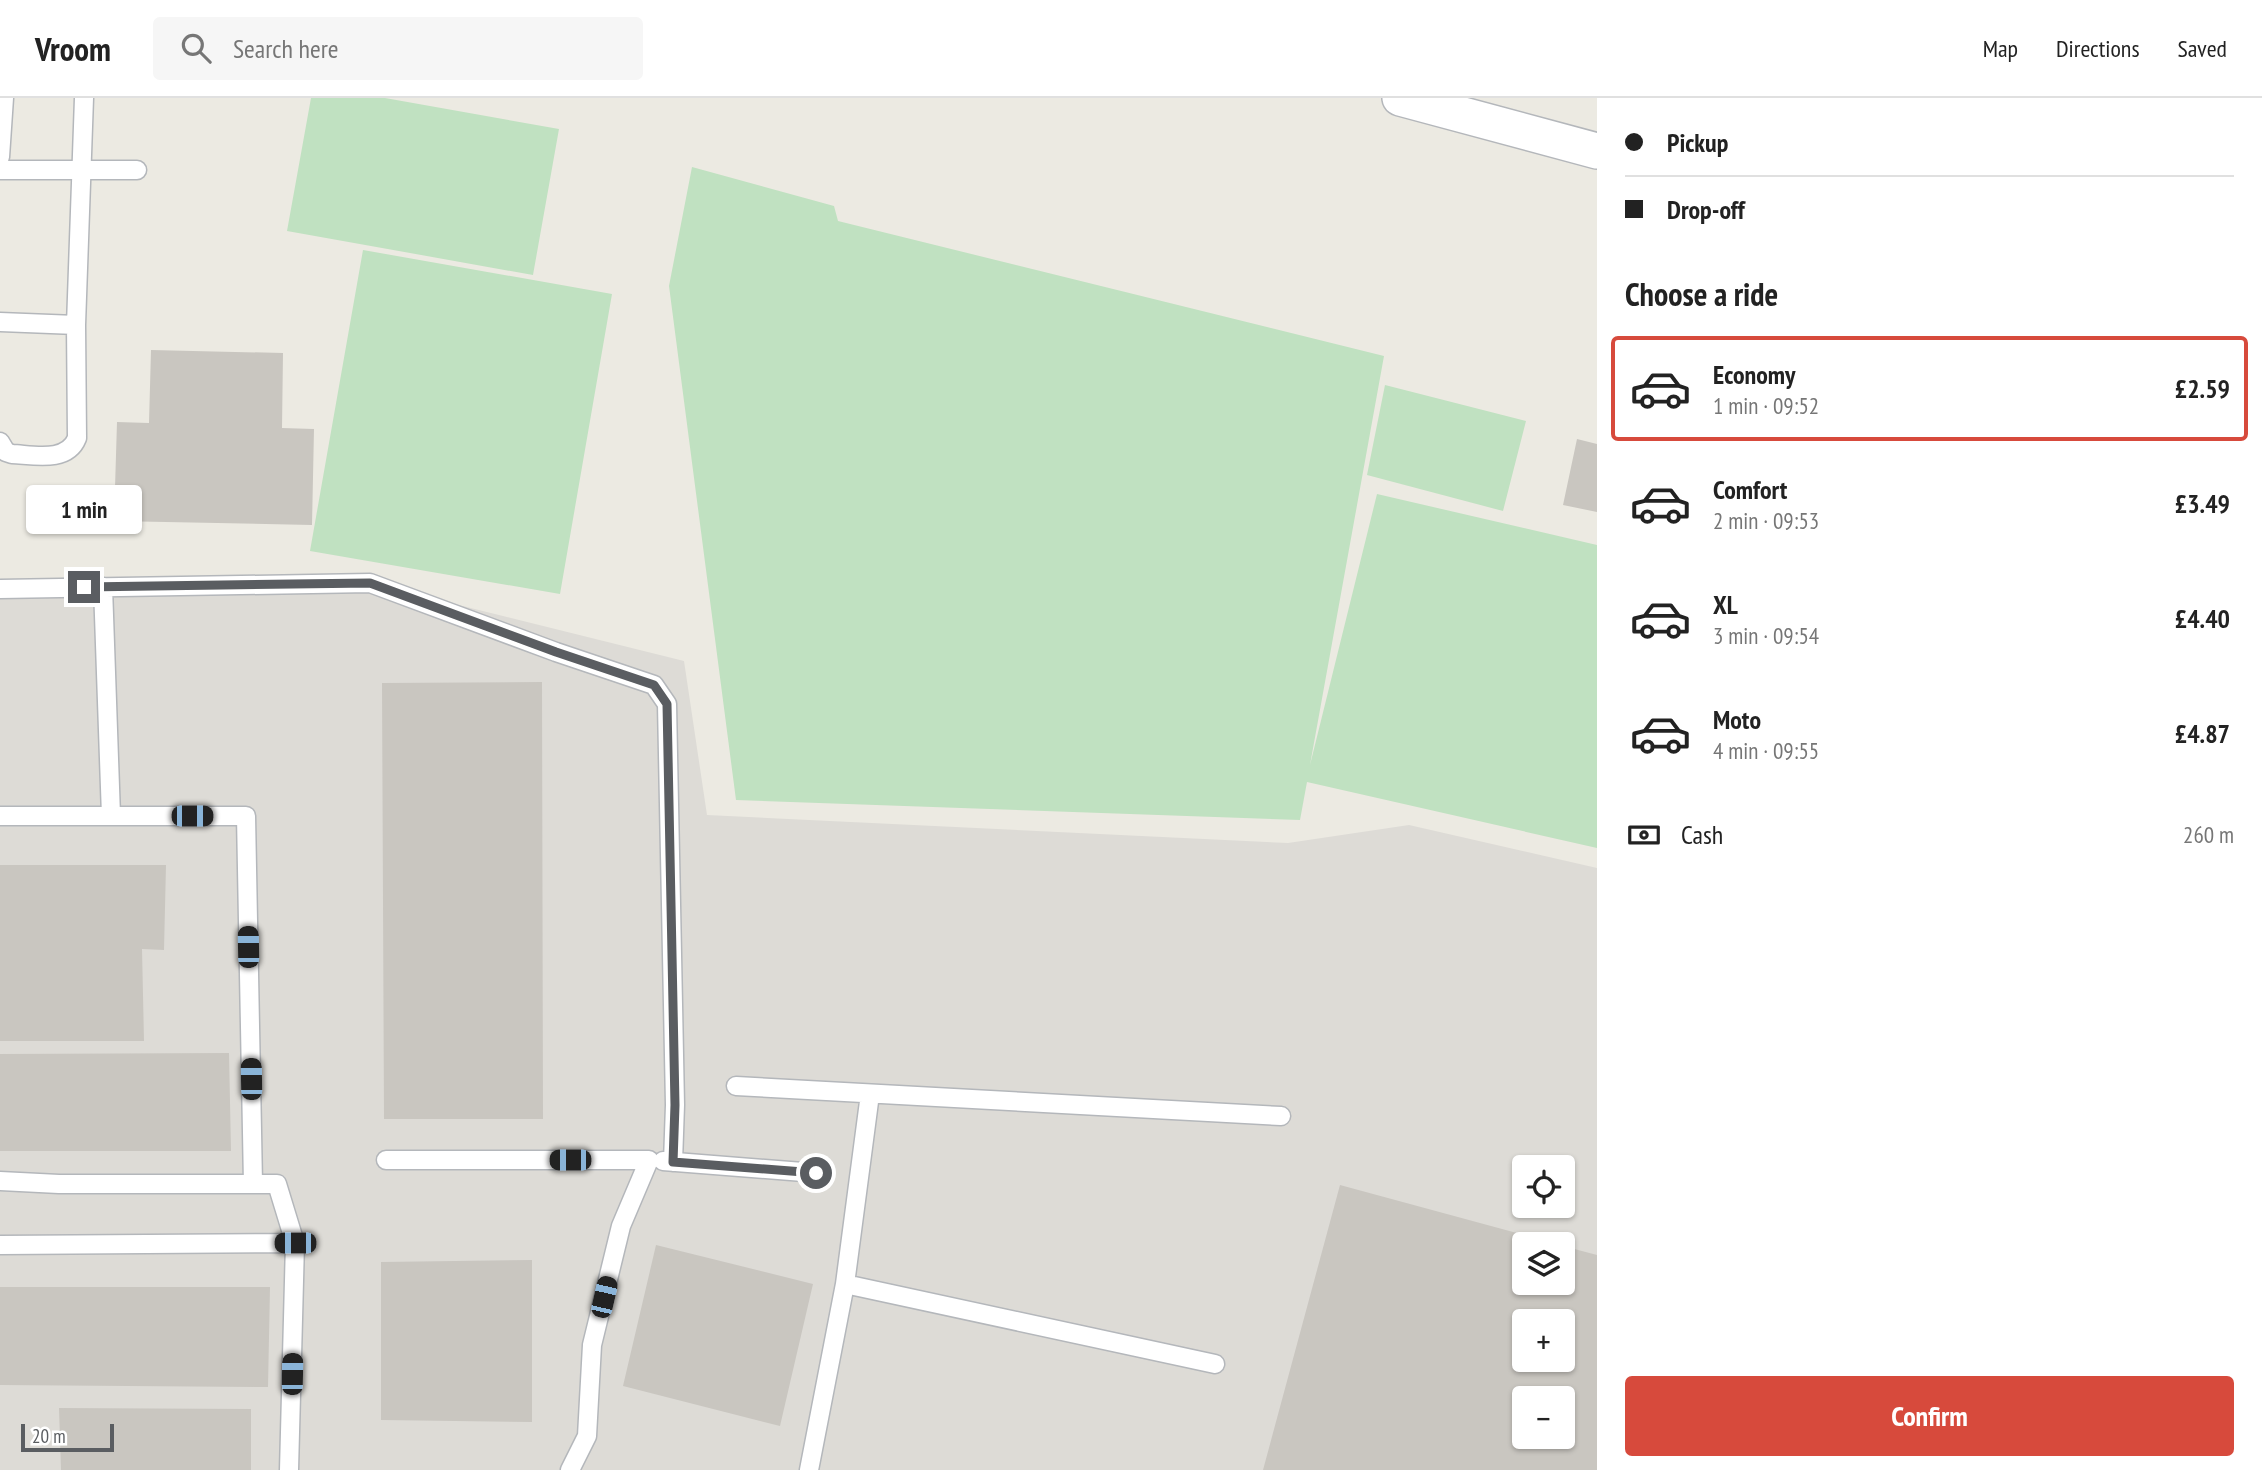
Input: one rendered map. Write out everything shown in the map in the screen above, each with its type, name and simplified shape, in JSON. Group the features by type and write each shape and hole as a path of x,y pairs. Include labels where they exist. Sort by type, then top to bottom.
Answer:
{"street":[{"path":"1399,98 1514,113 1597,151"}],"lane":[{"path":"0,156 4,98"},
{"path":"0,442 5,452 12,454 60,455 74,447 77,438 76,325 84,98"},
{"path":"0,170 137,170"},
{"path":"0,322 76,325"},
{"path":"0,580 28,588"},
{"path":"0,589 370,583 654,685 667,704 675,1105 673,1162"},
{"path":"103,587 111,816"},
{"path":"0,816 246,816 253,1184"},
{"path":"736,1086 1281,1116"},
{"path":"809,1470 845,1284 870,1094"},
{"path":"386,1160 649,1160 816,1173"},
{"path":"570,1470 587,1436 592,1345 621,1226 649,1160"},
{"path":"0,1181 59,1184 277,1184 295,1243 289,1470"},
{"path":"0,1245 295,1243"},
{"path":"845,1284 1215,1364"}],"shaded area":[{"path":"0,583 370,583 684,661 707,815 1288,843 1409,825 1597,868 1597,1470 0,1470"}],"green space":[{"path":"311,98 385,98 559,129 533,275 287,231"},
{"path":"692,167 834,206 838,221 1384,356 1310,765 1377,494 1597,545 1597,848 1307,782 1300,820 736,800 669,286"},
{"path":"363,250 612,294 560,594 310,551"},
{"path":"1385,385 1526,421 1503,511 1367,475"}],"building":[{"path":"151,350 283,353 282,428 314,429 312,525 114,521 117,422 149,423"},
{"path":"1577,439 1597,444 1597,512 1563,505"},
{"path":"542,682 543,1119 384,1119 382,683"},
{"path":"0,865 166,865 164,950 142,949 144,1041 0,1041"},
{"path":"229,1053 231,1151 0,1151 0,1054"},
{"path":"1340,1185 1513,1232 1512,1295 1575,1295 1575,1249 1597,1255 1597,1470 1263,1470"},
{"path":"656,1245 813,1284 780,1426 623,1386"},
{"path":"532,1260 532,1422 381,1420 381,1262"},
{"path":"0,1287 270,1287 268,1387 0,1385"},
{"path":"59,1408 251,1409 251,1470 61,1470"}],"route":[{"path":"84,587 370,583 654,685 667,704 675,1105 673,1162 816,1173"}]}
